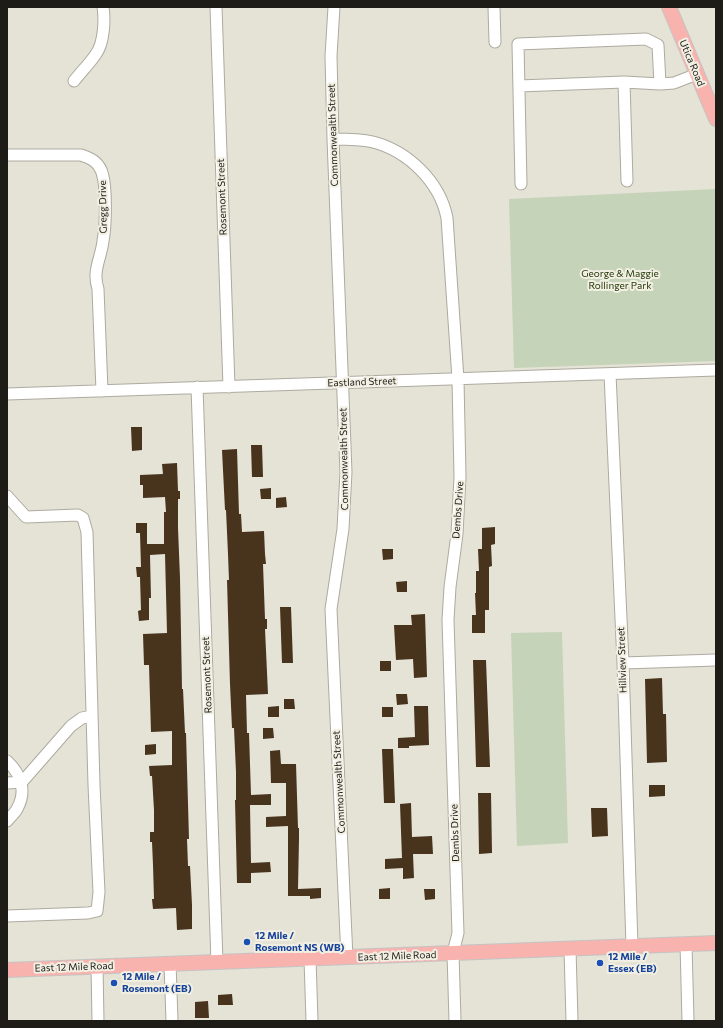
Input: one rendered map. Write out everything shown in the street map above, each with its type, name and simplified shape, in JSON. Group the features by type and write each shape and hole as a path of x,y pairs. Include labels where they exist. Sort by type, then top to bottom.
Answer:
{"main road":[{"name":"Utica Road","path":"669,7 716,119"},
{"name":"East 12 Mile Road","path":"7,970 716,944"}],"street":[{"path":"74,81 97,53 103,29 103,7"},
{"name":"Rosemont Street","path":"216,7 229,386"},
{"name":"Commonwealth Street","path":"334,7 331,56 333,139 343,383 346,504 344,529 331,609 347,958"},
{"path":"494,7 495,42"},
{"path":"521,184 518,44 646,39 658,45 660,84"},
{"path":"519,86 624,82 660,84 674,83 697,74"},
{"path":"624,82 627,181"},
{"name":"Dembs Drive","path":"333,139 373,142 398,152 416,165 431,182 440,196 445,208 449,231 458,379 460,453 460,503 450,587 448,620 458,933 453,954 455,1021"},
{"name":"Gregg Drive","path":"7,155 81,155 94,161 100,169 104,180 105,229 95,279 98,289 102,391"},
{"name":"Eastland Street","path":"7,394 716,370"},
{"name":"Hillview Street","path":"610,374 623,663 632,946"},
{"name":"Rosemont Street","path":"197,387 217,962"},
{"path":"7,496 26,517 78,515 83,518 87,532 94,785 99,892 98,911 88,913 7,916"},
{"path":"623,663 716,660"},
{"path":"7,783 22,782 71,726 82,718 92,716"},
{"path":"7,761 15,768 22,782 21,795 17,809 7,821"},
{"path":"686,944 688,1021"},
{"path":"570,949 572,1021"},
{"path":"310,959 312,1021"},
{"path":"170,964 172,1021"},
{"path":"97,966 98,1021"}],"green space":[{"name":"George & Maggie Rollinger Park","path":"716,189 716,361 514,368 509,199"},
{"path":"562,632 568,843 517,846 511,633"}],"building":[{"path":"131,427 142,427 142,450 132,451"},
{"path":"251,445 262,445 263,477 252,477"},
{"path":"237,449 239,514 241,514 242,532 264,531 266,564 263,564 265,619 267,619 267,629 265,629 268,694 246,695 251,795 271,794 271,805 250,805 251,863 270,862 271,872 251,873 251,883 237,883 235,800 236,772 230,684 227,580 229,580 222,450"},
{"path":"177,463 178,491 180,491 180,499 178,499 178,528 182,689 186,733 189,839 187,839 188,866 190,866 192,929 177,930 176,908 153,909 153,865 150,832 154,832 154,810 152,776 150,776 149,766 172,765 172,731 151,732 149,665 144,665 143,634 167,633 165,554 150,555 151,598 149,598 149,620 139,621 138,611 141,610 140,577 137,577 136,567 141,567 140,533 136,533 136,523 147,523 147,544 164,544 164,512 166,512 165,497 143,498 143,485 140,485 140,475 163,474 162,464"},
{"path":"271,488 271,499 261,499 260,489"},
{"path":"286,497 287,507 276,508 276,498"},
{"path":"495,527 495,544 491,545 492,566 489,567 489,610 485,610 485,633 472,633 472,615 476,615 476,571 479,571 478,549 482,549 482,528"},
{"path":"382,549 393,549 393,559 383,560"},
{"path":"407,581 407,592 397,592 396,582"},
{"path":"280,607 291,607 293,663 282,663"},
{"path":"425,614 427,677 414,678 413,659 396,660 394,625 412,625 411,615"},
{"path":"473,660 486,660 490,767 476,767"},
{"path":"380,661 391,661 391,671 380,671"},
{"path":"662,678 663,714 666,714 667,762 647,763 645,679"},
{"path":"396,694 407,694 408,704 397,705"},
{"path":"284,699 294,699 295,709 284,709"},
{"path":"279,706 279,717 268,717 268,707"},
{"path":"414,706 428,706 429,745 398,748 398,738 415,737"},
{"path":"382,707 393,707 393,717 382,717"},
{"path":"263,728 273,728 274,738 263,739"},
{"path":"156,744 156,754 145,755 145,745"},
{"path":"382,749 393,749 395,803 384,803"},
{"path":"280,750 281,764 296,764 299,828 298,889 321,888 321,898 310,899 310,896 288,896 288,826 266,827 266,817 286,816 286,783 271,783 270,751"},
{"path":"649,785 665,785 665,796 649,797"},
{"path":"478,793 491,793 492,853 479,854"},
{"path":"411,803 412,837 432,836 433,854 413,854 414,878 403,879 403,868 385,869 385,859 402,858 400,804"},
{"path":"591,808 607,808 608,836 592,837"},
{"path":"390,888 390,899 379,899 379,889"},
{"path":"424,889 435,889 435,899 425,900"},
{"path":"232,994 233,1005 218,1005 218,995"},
{"path":"208,1001 209,1018 195,1018 195,1002"}],"place":[{"name":"12 Mile / Rosemont NS (WB)","path":"247,942"},
{"name":"12 Mile / Essex (EB)","path":"600,963"},
{"name":"12 Mile / Rosemont (EB)","path":"114,983"}]}
